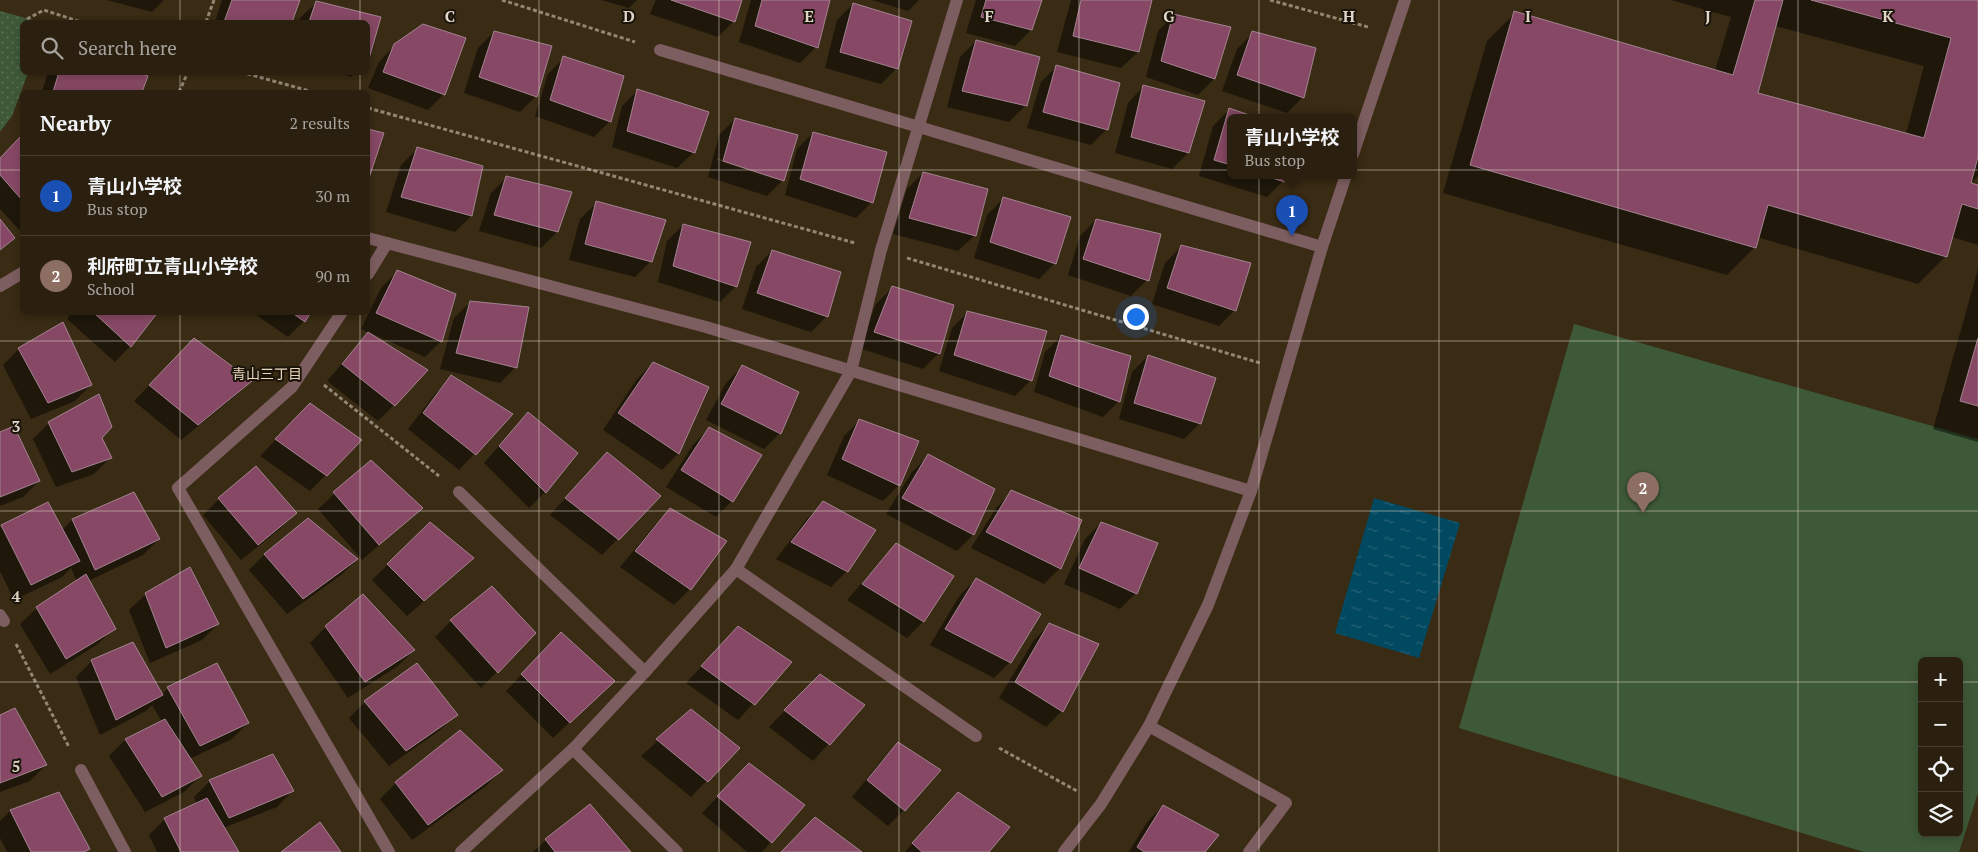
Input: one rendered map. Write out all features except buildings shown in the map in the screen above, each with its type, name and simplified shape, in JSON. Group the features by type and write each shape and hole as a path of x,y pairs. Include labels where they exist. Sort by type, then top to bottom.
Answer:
{"street":[{"path":"460,852 573,749 646,672 736,569 851,371 881,250 957,0"},
{"path":"1357,142 1405,0"},
{"path":"660,50 1322,247"},
{"path":"1064,852 1101,804 1149,726 1208,605 1251,491 1322,247 1345,179"},
{"path":"370,239 706,328 1251,491"},
{"path":"370,271 387,244"},
{"path":"0,286 20,274"},
{"path":"340,315 292,387 178,488 388,852"},
{"path":"459,492 646,672"},
{"path":"736,569 976,736"},
{"path":"1149,726 1286,803 1250,852"},
{"path":"573,749 677,852"},
{"path":"81,770 124,852"}],"path":[{"path":"207,20 214,0"},
{"path":"502,0 660,50"},
{"path":"1270,0 1393,34"},
{"path":"27,19 44,10 75,20"},
{"path":"180,90 187,75"},
{"path":"252,75 306,90"},
{"path":"370,109 881,250 1287,372"},
{"path":"304,369 459,492"},
{"path":"2,618 81,770"},
{"path":"976,736 1101,804"}],"green space":[{"path":"0,11 33,20 20,20 20,75 27,75 22,90 20,90 12,116 0,132"},
{"path":"1574,324 1978,439 1978,793 1959,852 1864,852 1459,728"}],"water":[{"path":"1374,498 1460,523 1419,658 1335,633"}],"place":[{"name":"青山小学校","path":"1292,236"},
{"name":"利府町立青山小学校","path":"1643,513"}],"district":[{"name":"青山三丁目","path":"267,374"}]}
